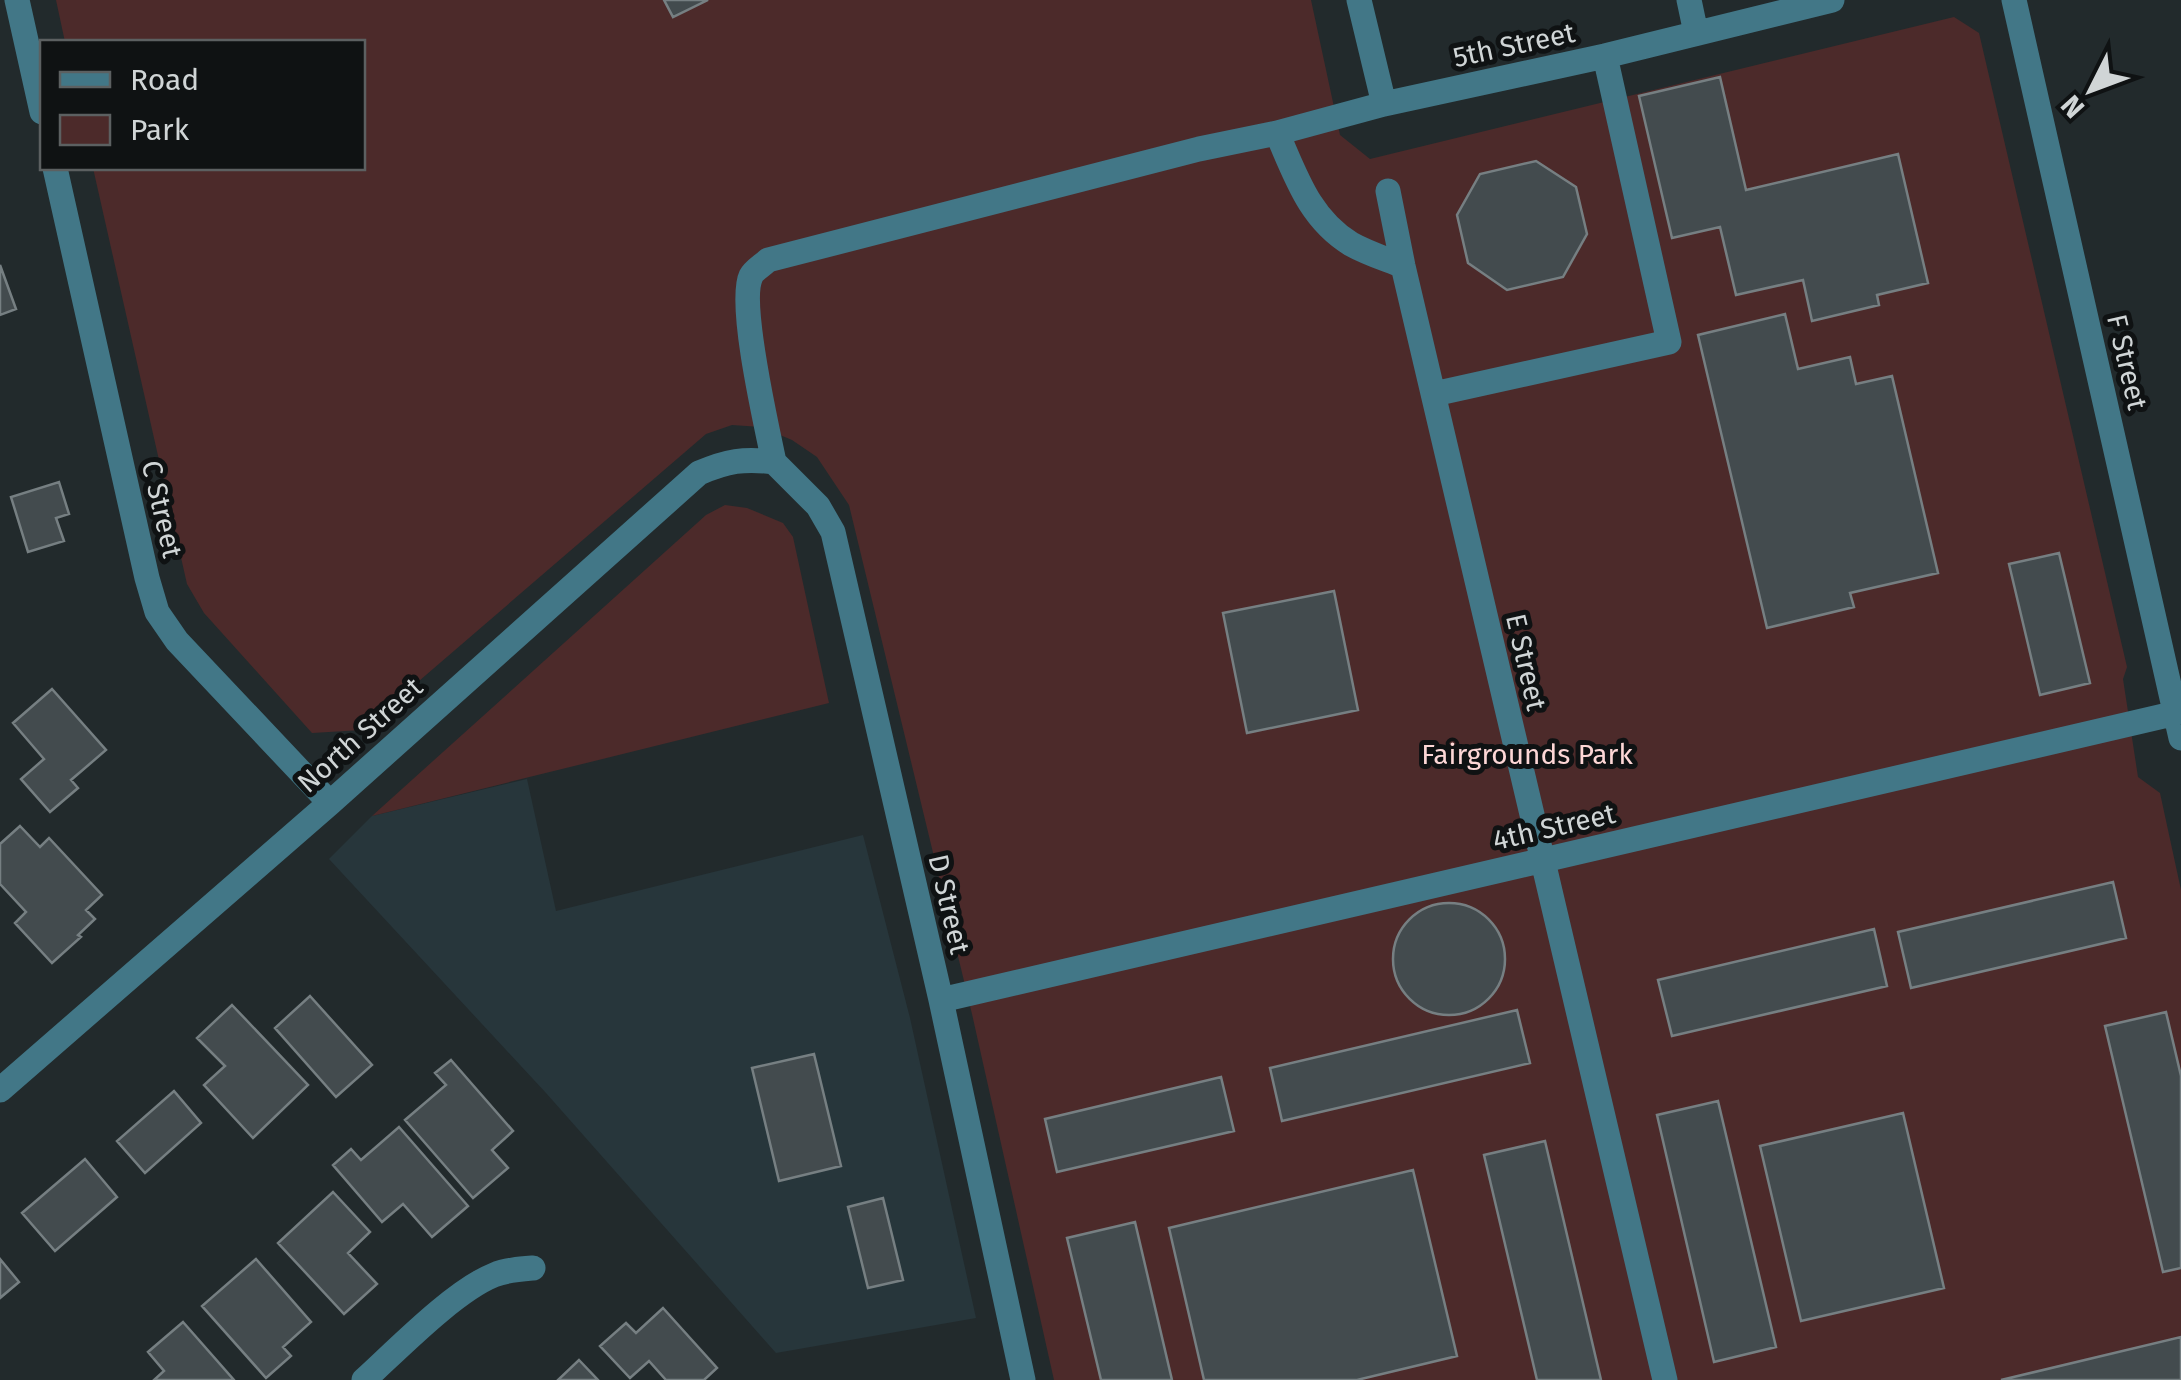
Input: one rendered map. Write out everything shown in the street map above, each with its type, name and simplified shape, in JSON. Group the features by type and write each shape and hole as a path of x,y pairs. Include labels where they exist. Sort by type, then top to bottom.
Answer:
{"street":[{"path":"18,0 40,103"},
{"path":"1359,0 1384,104"},
{"path":"1689,0 1696,34"},
{"name":"5th Street","path":"774,462 756,377 747,296 751,274 768,260 1384,104 1605,56 1832,0"},
{"name":"F Street","path":"2014,0 2179,721"},
{"path":"1434,394 1670,342 1605,56"},
{"path":"1277,133 1305,198 1323,223 1353,245 1403,266"},
{"name":"C Street","path":"55,170 147,578 158,612 177,641 330,802"},
{"name":"E Street","path":"1388,191 1541,861 1665,1380"},
{"name":"North Street","path":"0,1090 699,473 722,463 748,459 774,462"},
{"name":"D Street","path":"774,462 818,506 833,532 941,1000 1023,1380"},
{"name":"4th Street","path":"941,1000 1541,861 2179,721"},
{"path":"364,1380 470,1288 492,1276 533,1268"}],"shaded area":[{"path":"527,779 556,911 863,835 910,1018 976,1318 776,1353 546,1093 329,859 372,816"}],"green space":[{"name":"Fairgrounds Park","path":"56,0 1311,0 1340,135 1370,159 1954,17 1979,33 2127,667 2123,679 2138,777 2160,793 2181,890 2181,1380 1054,1380 972,1014 849,505 817,457 792,440 761,427 732,425 706,434 362,730 312,733 204,613 187,584 93,170 365,170 365,40 65,40"},
{"path":"725,505 747,508 783,523 793,537 829,703 372,816 706,515"}],"building":[{"path":"664,0 708,0 673,17"},
{"path":"1720,77 1746,190 1898,154 1928,283 1877,295 1879,305 1812,321 1803,280 1736,295 1720,227 1672,238 1639,96"},
{"path":"1536,161 1576,187 1587,234 1563,277 1507,290 1468,263 1457,215 1480,174"},
{"path":"0,265 16,309 0,315"},
{"path":"1785,314 1798,369 1850,357 1856,384 1892,376 1938,573 1850,593 1854,607 1767,628 1698,335"},
{"path":"59,482 69,514 56,518 64,541 28,552 11,497"},
{"path":"2059,553 2090,683 2040,695 2009,564"},
{"path":"1334,591 1358,710 1247,733 1223,613"},
{"path":"52,689 106,750 71,780 78,788 50,812 21,779 44,759 13,723"},
{"path":"20,826 40,847 49,838 102,895 86,910 95,919 52,963 15,923 26,912 0,884 0,844"},
{"path":"2113,882 2126,938 1911,988 1898,932"},
{"path":"1449,903 1471,907 1489,919 1501,937 1505,959 1501,981 1489,999 1471,1011 1449,1015 1427,1011 1409,999 1397,981 1393,959 1397,937 1409,919 1427,907"},
{"path":"1874,929 1887,986 1672,1036 1658,980"},
{"path":"310,996 372,1065 336,1097 275,1028"},
{"path":"232,1005 308,1085 253,1138 204,1085 225,1066 197,1038"},
{"path":"1517,1010 1530,1063 1282,1121 1270,1068"},
{"path":"2166,1012 2181,1076 2181,1268 2163,1272 2105,1026"},
{"path":"814,1054 841,1166 779,1181 752,1068"},
{"path":"451,1060 513,1131 492,1150 508,1168 473,1198 405,1120 446,1085 435,1073"},
{"path":"1221,1077 1234,1131 1057,1172 1045,1119"},
{"path":"174,1091 201,1123 145,1173 117,1141"},
{"path":"1718,1101 1776,1347 1714,1362 1657,1115"},
{"path":"1903,1113 1944,1288 1801,1321 1760,1146"},
{"path":"399,1127 468,1206 432,1237 403,1204 382,1222 333,1165 351,1149 361,1160"},
{"path":"1545,1141 1601,1380 1537,1380 1484,1155"},
{"path":"85,1159 117,1197 55,1251 22,1213"},
{"path":"1413,1170 1457,1356 1357,1380 1204,1380 1169,1228"},
{"path":"333,1192 370,1232 348,1253 377,1284 344,1314 278,1243"},
{"path":"883,1198 903,1280 868,1288 848,1207"},
{"path":"1135,1222 1172,1380 1101,1380 1067,1238"},
{"path":"0,1259 19,1282 0,1298"},
{"path":"256,1259 311,1322 283,1347 291,1356 266,1378 202,1306"},
{"path":"663,1308 717,1368 704,1380 666,1380 649,1361 630,1378 600,1346 626,1323 636,1333"},
{"path":"183,1322 234,1380 154,1380 164,1371 148,1352"},
{"path":"2181,1337 2181,1380 2001,1380"},
{"path":"579,1360 598,1380 558,1380"}]}
